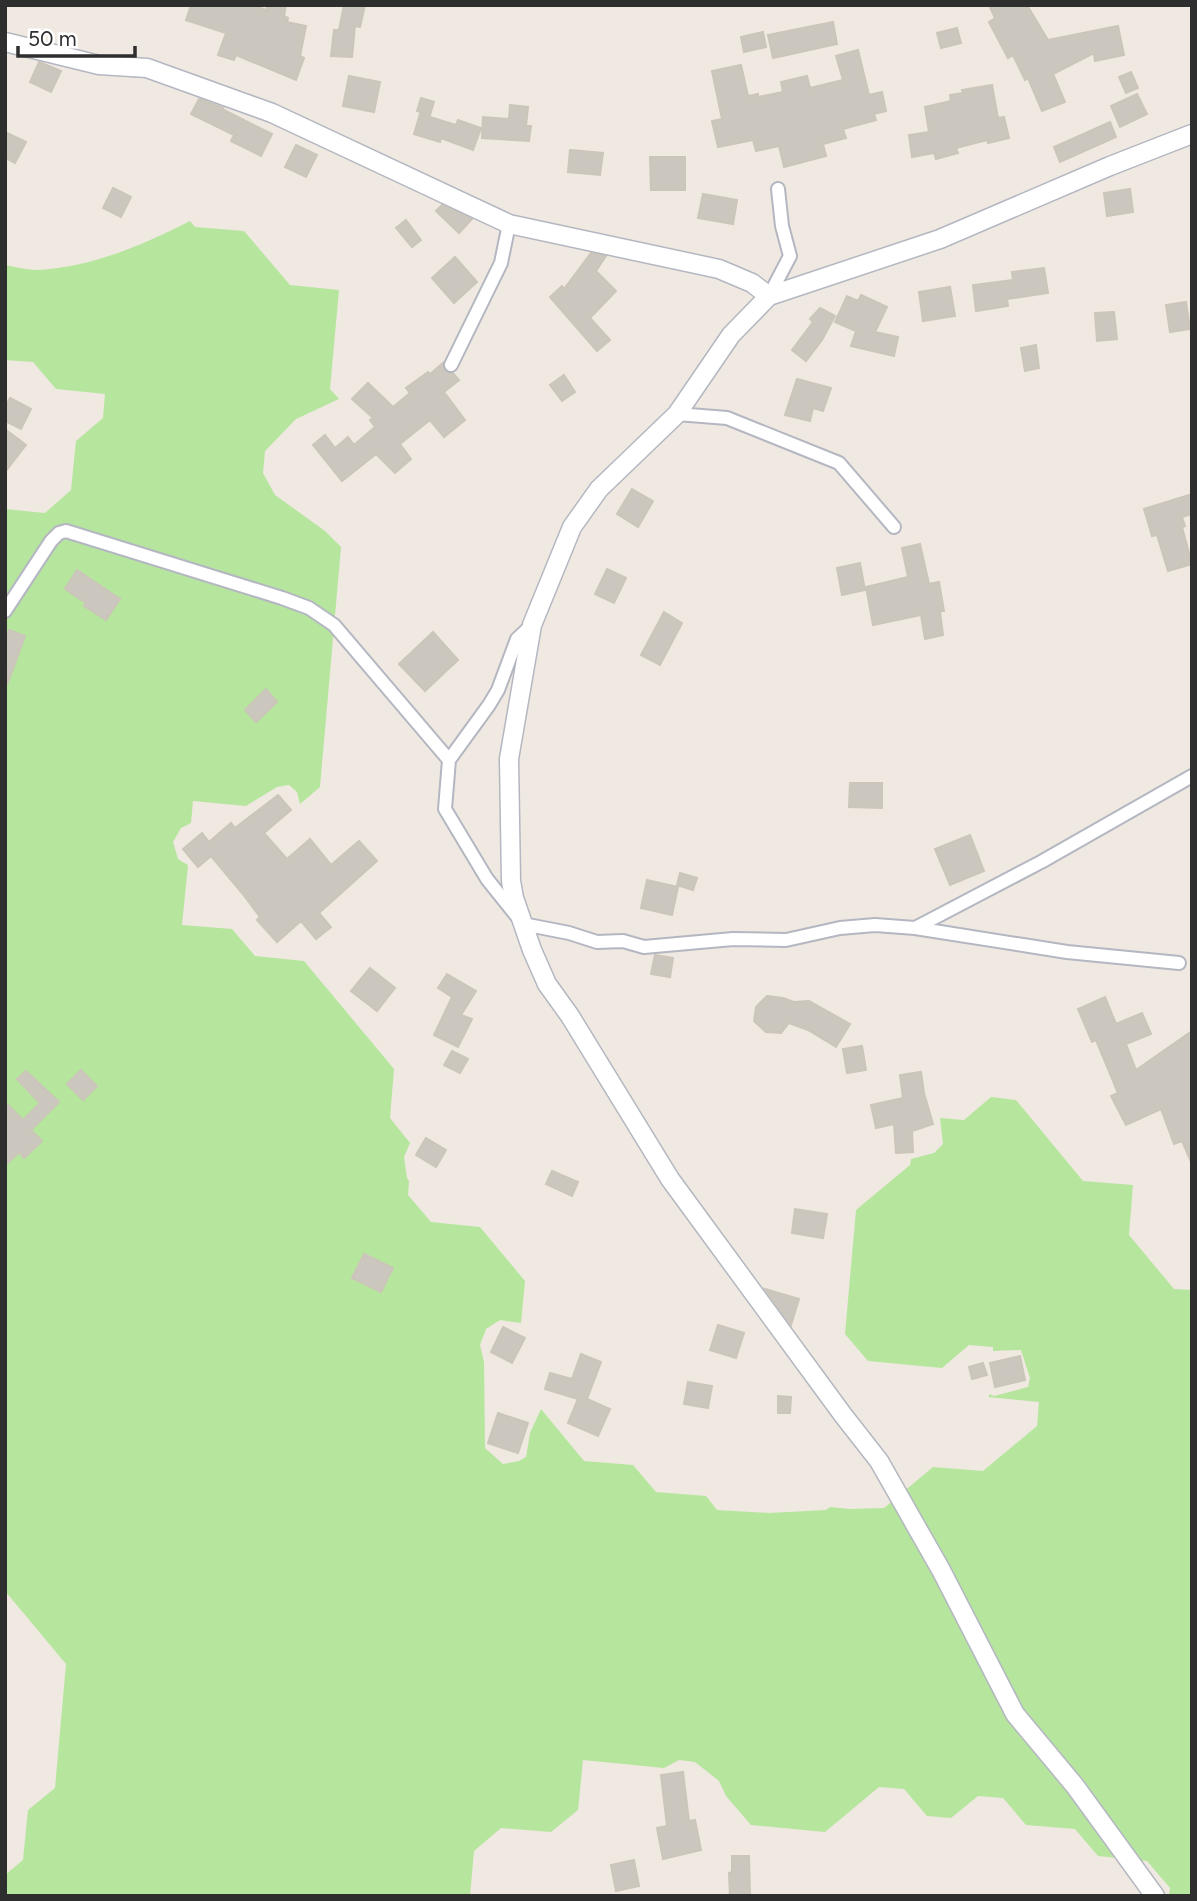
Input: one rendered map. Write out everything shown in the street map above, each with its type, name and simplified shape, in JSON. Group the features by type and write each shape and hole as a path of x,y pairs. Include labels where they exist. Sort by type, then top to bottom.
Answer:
{"street":[{"path":"5,42 99,65 147,68 284,118 509,224 719,269 752,283 769,296"},
{"path":"769,296 940,239 1192,134"},
{"path":"778,189 782,226 790,256 769,296 731,335 677,414 598,489 583,508 561,552 532,625 511,749 509,777 512,881 523,925 547,984 570,1016 670,1179 879,1461 935,1558 1015,1714 1074,1786 1154,1896"},
{"path":"451,365 501,263 509,224"},
{"path":"677,414 727,418 839,463 894,527"},
{"path":"5,611 51,541 59,533 66,531 282,598 309,608 334,625 449,760"},
{"path":"532,625 517,639 498,690 449,760 445,809 488,879 523,925 569,933 597,942 623,942 644,947 733,939 786,940 840,928 874,925 915,928 1067,952 1179,963"},
{"path":"915,928 1041,862 1192,776"}],"green space":[{"path":"190,221 195,227 244,231 290,285 339,290 330,389 339,399 296,419 265,451 263,473 275,495 325,531 341,547 320,787 300,804 297,792 289,785 277,787 246,806 193,801 191,823 181,828 173,842 178,859 188,865 182,925 232,929 255,956 304,961 394,1069 390,1118 410,1143 404,1157 409,1181 408,1195 431,1222 480,1227 525,1281 521,1323 500,1320 486,1329 480,1345 484,1362 485,1448 503,1464 526,1457 530,1433 541,1409 584,1461 633,1465 656,1492 706,1496 717,1510 769,1513 826,1510 830,1507 884,1508 933,1467 983,1471 1037,1426 1039,1402 989,1397 989,1394 994,1396 1028,1387 1030,1378 1021,1350 993,1351 993,1347 969,1345 942,1368 868,1361 845,1334 856,1210 910,1165 911,1159 934,1153 943,1144 940,1118 964,1120 991,1097 1016,1100 1083,1181 1133,1185 1129,1235 1174,1289 1192,1290 1192,1896 1169,1896 1170,1888 1147,1861 1098,1856 1075,1829 1026,1825 1003,1798 978,1796 951,1818 927,1816 904,1789 879,1787 825,1832 751,1825 726,1796 719,1781 695,1762 679,1760 664,1768 583,1760 578,1810 551,1832 501,1828 474,1851 470,1896 5,1896 5,1875 23,1860 28,1810 55,1788 66,1664 5,1591 5,509 45,513 71,490 76,441 103,418 105,394 56,389 33,362 5,360 5,265 38,270 97,260"}],"building":[{"path":"191,5 250,5 267,10 267,5 286,5 284,16 288,18 287,22 306,26 300,56 304,58 296,80 236,55 234,60 218,55 226,33 186,20"},
{"path":"344,5 365,5 360,27 355,26 352,57 331,56 334,30 339,30"},
{"path":"989,5 1027,5 1048,40 1118,26 1124,55 1095,61 1094,53 1053,74 1065,102 1042,111 1028,78 1025,80 1013,55 1008,58 989,22 995,18"},
{"path":"833,22 837,44 773,58 768,35"},
{"path":"957,28 961,43 941,48 937,33"},
{"path":"763,32 766,47 744,52 741,37"},
{"path":"858,50 869,95 882,92 886,111 874,114 876,120 843,129 846,138 823,144 826,156 784,167 779,146 756,151 753,140 718,147 712,121 722,119 712,71 741,65 748,96 758,94 758,97 783,92 781,82 807,76 810,88 843,80 836,56"},
{"path":"39,62 61,71 51,92 30,82"},
{"path":"1131,72 1138,88 1126,93 1119,77"},
{"path":"349,76 380,82 374,112 343,106"},
{"path":"992,85 998,118 1004,117 1009,138 988,143 987,140 956,148 958,153 936,159 934,153 912,157 909,135 929,132 925,107 951,101 950,95 963,93 962,90"},
{"path":"1137,94 1147,114 1120,127 1111,106"},
{"path":"421,98 434,102 430,115 417,111"},
{"path":"199,99 223,108 272,134 261,156 231,141 234,135 191,114"},
{"path":"510,105 528,107 526,126 531,126 529,141 482,138 483,117 509,119"},
{"path":"420,114 456,125 458,120 481,128 473,150 441,138 440,142 414,134"},
{"path":"1110,122 1116,137 1060,162 1054,147"},
{"path":"5,132 26,142 15,163 5,158"},
{"path":"296,145 317,155 306,177 285,167"},
{"path":"570,150 603,153 600,175 568,172"},
{"path":"650,157 685,157 685,190 651,190"},
{"path":"113,188 131,197 121,217 103,208"},
{"path":"1130,189 1133,212 1107,216 1104,193"},
{"path":"703,194 737,200 733,224 698,218"},
{"path":"442,205 472,219 459,233 436,211"},
{"path":"406,220 421,240 412,247 396,228"},
{"path":"591,253 606,256 596,271 616,291 590,318 610,340 597,351 550,297 562,286 564,289"},
{"path":"455,257 477,282 454,303 432,278"},
{"path":"1044,268 1048,293 1007,299 1008,306 976,311 973,285 1013,280 1012,272"},
{"path":"950,287 955,316 923,321 919,292"},
{"path":"861,295 887,307 875,332 898,337 894,356 851,346 856,331 835,322 847,296 858,301"},
{"path":"1186,302 1190,329 1170,332 1166,305"},
{"path":"820,308 835,316 806,361 792,350 813,322 810,319"},
{"path":"1114,312 1117,339 1097,341 1095,313"},
{"path":"1036,345 1039,368 1025,371 1021,348"},
{"path":"443,363 444,370 453,373 459,380 444,392 465,420 444,437 430,420 400,444 411,459 395,473 376,454 342,481 313,445 325,435 335,448 348,437 354,445 375,427 370,420 373,418 352,399 368,383 393,407 410,393 406,388"},
{"path":"564,375 575,392 562,401 550,385"},
{"path":"797,379 831,388 823,411 813,408 810,421 785,415"},
{"path":"10,398 31,409 21,429 5,421 5,407"},
{"path":"5,429 26,445 5,472"},
{"path":"632,489 653,501 638,527 617,514"},
{"path":"1192,494 1192,514 1182,517 1185,526 1182,527 1192,564 1168,571 1157,535 1152,536 1144,509"},
{"path":"920,544 929,584 939,582 944,611 940,611 943,635 925,639 921,615 873,625 866,587 908,577 902,548"},
{"path":"860,563 865,590 842,595 837,568"},
{"path":"607,569 626,578 614,603 595,594"},
{"path":"77,570 120,599 106,620 84,606 86,603 65,589"},
{"path":"664,612 682,623 660,665 641,655"},
{"path":"9,630 25,636 7,685 5,640"},
{"path":"433,632 458,660 425,691 399,664"},
{"path":"266,689 277,702 256,722 245,710"},
{"path":"850,783 882,783 882,808 849,807"},
{"path":"278,795 291,810 264,833 287,859 310,839 331,865 359,841 377,861 319,913 331,927 316,939 301,921 277,942 257,920 260,917 211,856 198,867 183,849 202,833 209,842 231,823 235,828"},
{"path":"970,835 984,871 950,885 935,849"},
{"path":"680,873 697,878 693,890 677,885"},
{"path":"647,880 678,887 672,915 641,908"},
{"path":"655,955 673,958 670,977 651,974"},
{"path":"370,968 395,988 377,1011 351,991"},
{"path":"447,974 476,991 461,1015 472,1019 458,1047 434,1035 452,997 438,988"},
{"path":"767,996 794,1002 809,1001 850,1024 836,1047 808,1030 789,1023 781,1033 766,1032 754,1021 756,1007"},
{"path":"1105,997 1116,1024 1142,1013 1151,1034 1126,1044 1136,1070 1192,1031 1192,1164 1182,1141 1174,1144 1161,1109 1126,1125 1111,1096 1118,1093 1096,1040 1092,1042 1078,1009"},
{"path":"862,1046 866,1070 847,1073 843,1049"},
{"path":"452,1051 468,1059 460,1073 444,1065"},
{"path":"81,1070 97,1086 83,1100 67,1084"},
{"path":"26,1071 59,1102 31,1130 42,1141 24,1158 19,1152 5,1166 5,1102 23,1120 40,1103 17,1079"},
{"path":"921,1072 933,1124 912,1131 913,1152 896,1153 894,1124 876,1128 871,1105 903,1098 900,1075"},
{"path":"426,1138 446,1150 436,1167 416,1155"},
{"path":"552,1171 578,1182 572,1196 546,1184"},
{"path":"795,1209 827,1214 823,1238 792,1233"},
{"path":"364,1254 393,1268 381,1292 352,1278"},
{"path":"765,1289 799,1299 791,1325"},
{"path":"718,1325 744,1333 736,1358 710,1350"},
{"path":"503,1327 525,1338 512,1363 491,1352"},
{"path":"581,1354 601,1362 587,1399 610,1409 598,1436 568,1423 578,1399 545,1389 550,1373 572,1379"},
{"path":"1020,1356 1025,1380 995,1387 990,1363"},
{"path":"983,1363 987,1375 972,1379 969,1367"},
{"path":"688,1382 712,1386 708,1408 684,1404"},
{"path":"778,1396 791,1397 790,1413 778,1413"},
{"path":"498,1413 528,1423 518,1453 488,1443"},
{"path":"683,1772 689,1821 695,1820 701,1850 663,1859 657,1828 667,1826 661,1775"},
{"path":"732,1856 749,1856 750,1896 730,1896 729,1873 732,1872"},
{"path":"634,1860 639,1886 616,1891 611,1865"}]}
